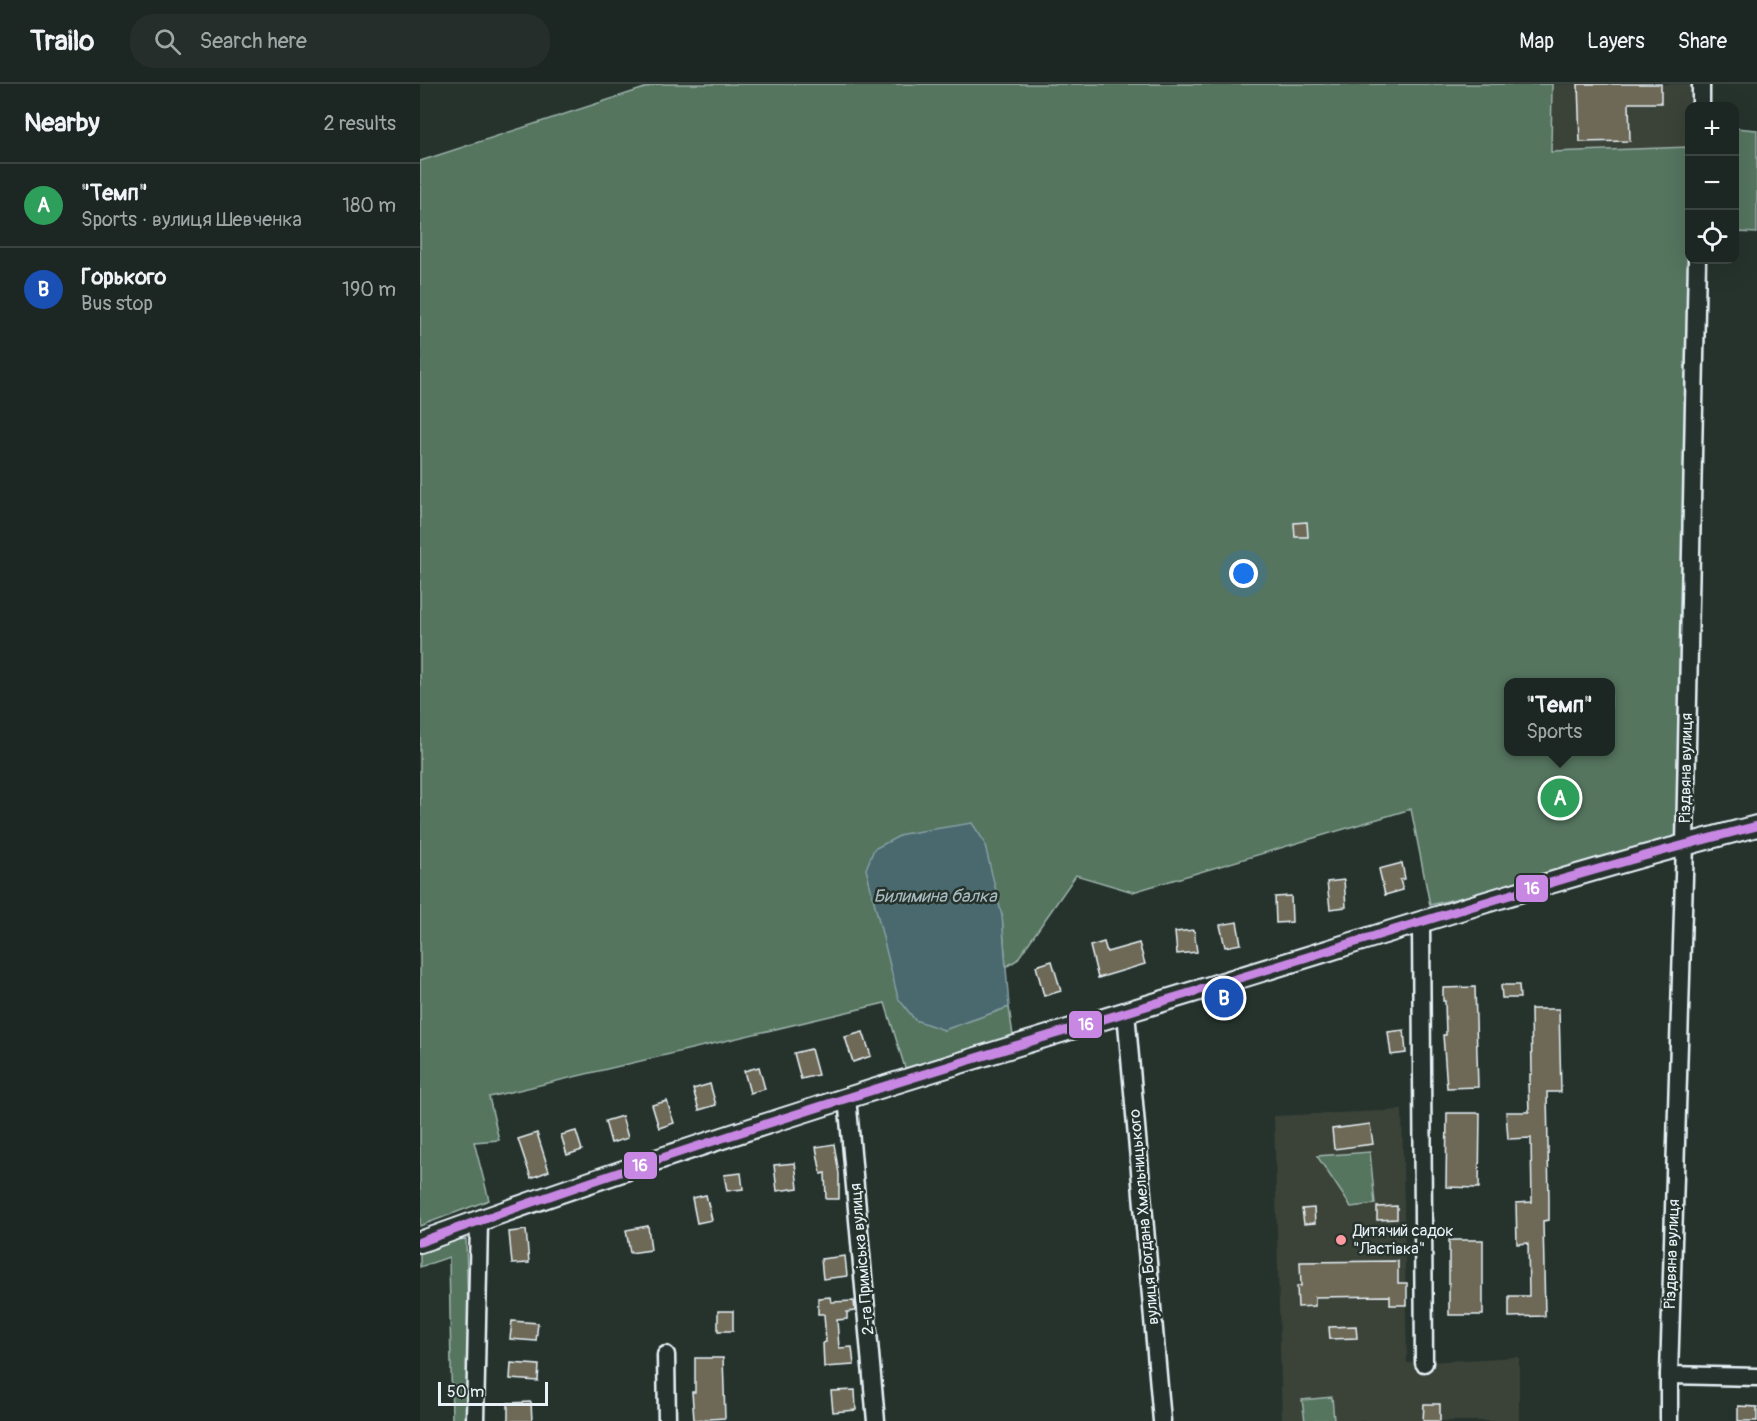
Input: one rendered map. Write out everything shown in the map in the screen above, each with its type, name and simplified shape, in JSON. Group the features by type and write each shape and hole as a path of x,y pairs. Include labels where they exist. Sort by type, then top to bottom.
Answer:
{"street":[{"path":"1701,84 1701,102"},
{"name":"Різдвяна вулиця","path":"1669,1421 1685,844 1697,264"},
{"path":"420,1242 847,1097 1685,844 1757,826"},
{"path":"1421,923 1424,1363"},
{"name":"вулиця Богдана Хмельницького","path":"1126,1012 1162,1421"},
{"name":"2-га Приміська вулиця","path":"847,1097 876,1421"},
{"path":"475,1421 479,1221"},
{"path":"666,1355 667,1421"},
{"path":"1669,1375 1757,1377"}],"shaded area":[{"path":"1552,84 1701,84 1701,102 1685,102 1685,147 1551,152"},
{"name":"Дитячий садок \"Ластівка\"","path":"1402,1110 1407,1363 1519,1357 1519,1421 1282,1421 1274,1116"}],"green space":[{"path":"657,84 1552,84 1551,152 1685,147 1685,264 1688,264 1685,844 1430,905 1411,809 1133,892 1076,875 1017,960 1006,967 1002,916 944,1030 1009,1007 1013,1036 905,1068 885,1003 489,1097 499,1140 474,1142 489,1200 420,1226 420,161"},
{"path":"1739,128 1757,130 1757,233 1739,232"},
{"path":"1370,1152 1375,1204 1351,1207 1317,1156"},
{"path":"466,1239 471,1421 452,1421 449,1257 420,1267 420,1251"},
{"path":"1332,1397 1334,1420 1305,1421 1302,1400"}],"water":[{"name":"Билимина балка","path":"972,823 984,841 1002,916 1009,1007 944,1030 915,1020 898,998 866,869 874,849 903,834"}],"building":[{"path":"1578,84 1661,84 1661,103 1629,103 1630,141 1580,142"},
{"path":"1307,522 1308,537 1295,537 1294,523"},
{"path":"1402,863 1405,879 1400,880 1403,890 1385,895 1379,869"},
{"path":"1344,880 1346,907 1330,909 1327,882"},
{"path":"1291,896 1292,922 1276,923 1275,897"},
{"path":"1237,922 1241,944 1225,947 1220,925"},
{"path":"1194,930 1197,952 1177,954 1175,932"},
{"path":"1104,942 1107,952 1139,943 1145,964 1098,978 1090,946"},
{"path":"1052,961 1061,991 1044,996 1036,966"},
{"path":"1501,985 1519,985 1520,998 1502,998"},
{"path":"1475,987 1478,1087 1447,1088 1443,1035 1446,1035 1443,988"},
{"path":"1531,1009 1559,1009 1561,1092 1547,1092 1549,1220 1543,1221 1545,1316 1509,1317 1509,1296 1529,1296 1528,1243 1517,1244 1516,1203 1532,1202 1531,1138 1508,1139 1506,1112 1529,1112 1528,1084 1530,1084 1530,1074 1532,1074"},
{"path":"1404,1030 1406,1053 1391,1055 1388,1032"},
{"path":"863,1032 871,1056 853,1062 845,1037"},
{"path":"811,1049 818,1075 801,1079 794,1053"},
{"path":"759,1067 765,1089 750,1093 744,1071"},
{"path":"710,1084 716,1105 699,1110 693,1089"},
{"path":"667,1101 674,1123 659,1128 652,1105"},
{"path":"1447,1113 1480,1113 1479,1188 1446,1187"},
{"path":"622,1116 628,1138 611,1143 605,1121"},
{"path":"1370,1124 1373,1144 1334,1149 1332,1129"},
{"path":"576,1131 582,1150 567,1155 561,1135"},
{"path":"537,1133 549,1171 531,1178 518,1139"},
{"path":"834,1144 839,1174 839,1199 826,1199 825,1173 821,1174 816,1147"},
{"path":"795,1163 798,1188 777,1191 774,1165"},
{"path":"741,1173 743,1189 727,1191 724,1175"},
{"path":"706,1195 712,1220 697,1223 692,1198"},
{"path":"1397,1206 1397,1219 1377,1220 1377,1207"},
{"path":"1314,1208 1315,1223 1304,1224 1302,1209"},
{"path":"648,1226 651,1250 630,1253 626,1230"},
{"path":"526,1230 529,1263 512,1264 509,1232"},
{"path":"1449,1240 1483,1240 1483,1315 1449,1315"},
{"path":"845,1256 847,1276 823,1279 821,1259"},
{"path":"1398,1261 1398,1283 1407,1283 1407,1305 1390,1305 1390,1296 1315,1297 1315,1306 1298,1307 1297,1286 1301,1286 1300,1262"},
{"path":"830,1297 831,1302 854,1301 855,1311 847,1312 847,1319 837,1320 839,1348 852,1347 854,1365 824,1367 823,1343 826,1342 824,1314 818,1314 818,1298"},
{"path":"718,1311 733,1311 733,1331 718,1331"},
{"path":"512,1321 538,1323 536,1341 510,1339"},
{"path":"1356,1326 1357,1338 1330,1339 1329,1327"},
{"path":"695,1358 723,1358 725,1418 694,1420 692,1392 695,1392"},
{"path":"511,1363 539,1365 538,1381 510,1379"},
{"path":"855,1390 856,1410 833,1412 831,1391"},
{"path":"531,1402 532,1421 508,1421 508,1403"},
{"path":"1424,1404 1440,1404 1440,1421 1423,1421"},
{"path":"1738,1406 1757,1407 1757,1421 1738,1421"}],"transit line":[{"name":"16","path":"420,1242 712,1141 908,1079 1548,883 1757,826"}],"place":[{"name":"\"Темп\"","path":"1560,798"},
{"name":"Горького","path":"1224,998"},
{"name":"Дитячий садок \"Ластівка\"","path":"1341,1240"}]}
